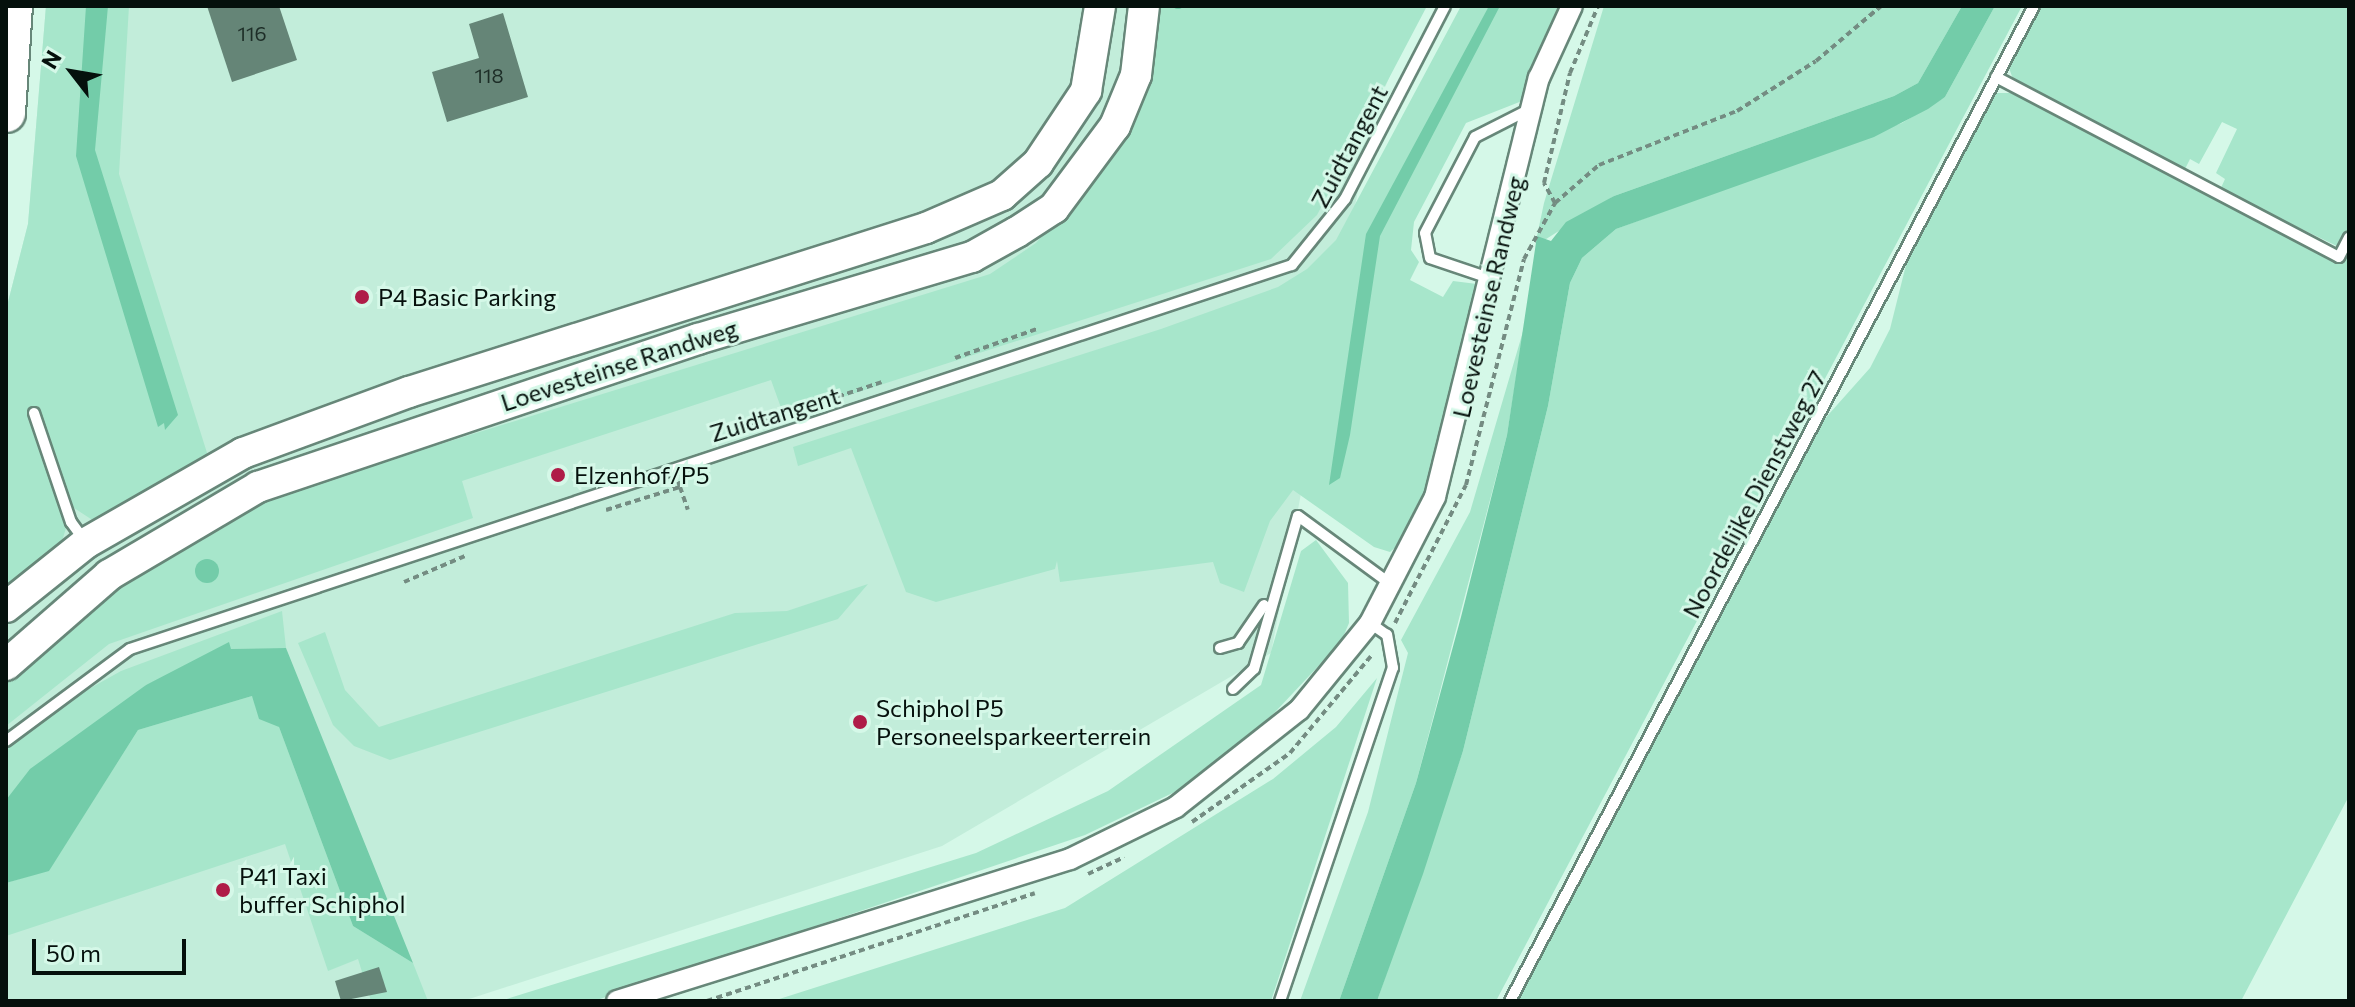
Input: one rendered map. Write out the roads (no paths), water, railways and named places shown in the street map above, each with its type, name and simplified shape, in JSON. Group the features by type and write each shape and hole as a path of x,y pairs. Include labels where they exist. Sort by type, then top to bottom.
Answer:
{"highway":[{"path":"6,113 13,6"}],"street":[{"name":"Loevesteinse Randweg","path":"6,607 86,543 243,453 409,392 938,224 1002,195 1038,163 1079,104 1099,45 1100,6"},
{"name":"Loevesteinse Randweg","path":"6,665 109,575 258,487 698,339 972,257 1054,208 1087,172 1136,75 1144,6"},
{"name":"Loevesteinse Randweg","path":"617,1001 1017,877 1121,836 1176,807 1261,745 1370,623 1393,585 1444,469 1531,108 1572,6"}],"lane":[{"name":"Zuidtangent","path":"6,741 130,649 1292,265 1345,199 1445,6"},
{"name":"Noordelijke Dienstweg 27","path":"1510,1001 2034,6"},
{"path":"1996,77 2339,257 2349,237"},
{"path":"1492,279 1430,258 1425,233 1475,137 1531,108"},
{"path":"34,413 71,522 86,543"},
{"path":"243,453 258,487"},
{"path":"1233,689 1254,669 1268,600 1298,516 1393,585"},
{"path":"1220,648 1238,643 1268,600"},
{"path":"1280,1001 1393,668 1387,635 1370,623"}],"place":[{"name":"P4 Basic Parking","path":"362,297"},
{"name":"Elzenhof/P5","path":"558,475"},
{"name":"Schiphol P5 Personeelsparkeerterrein","path":"860,722"},
{"name":"P41 Taxi buffer Schiphol","path":"223,890"}]}
